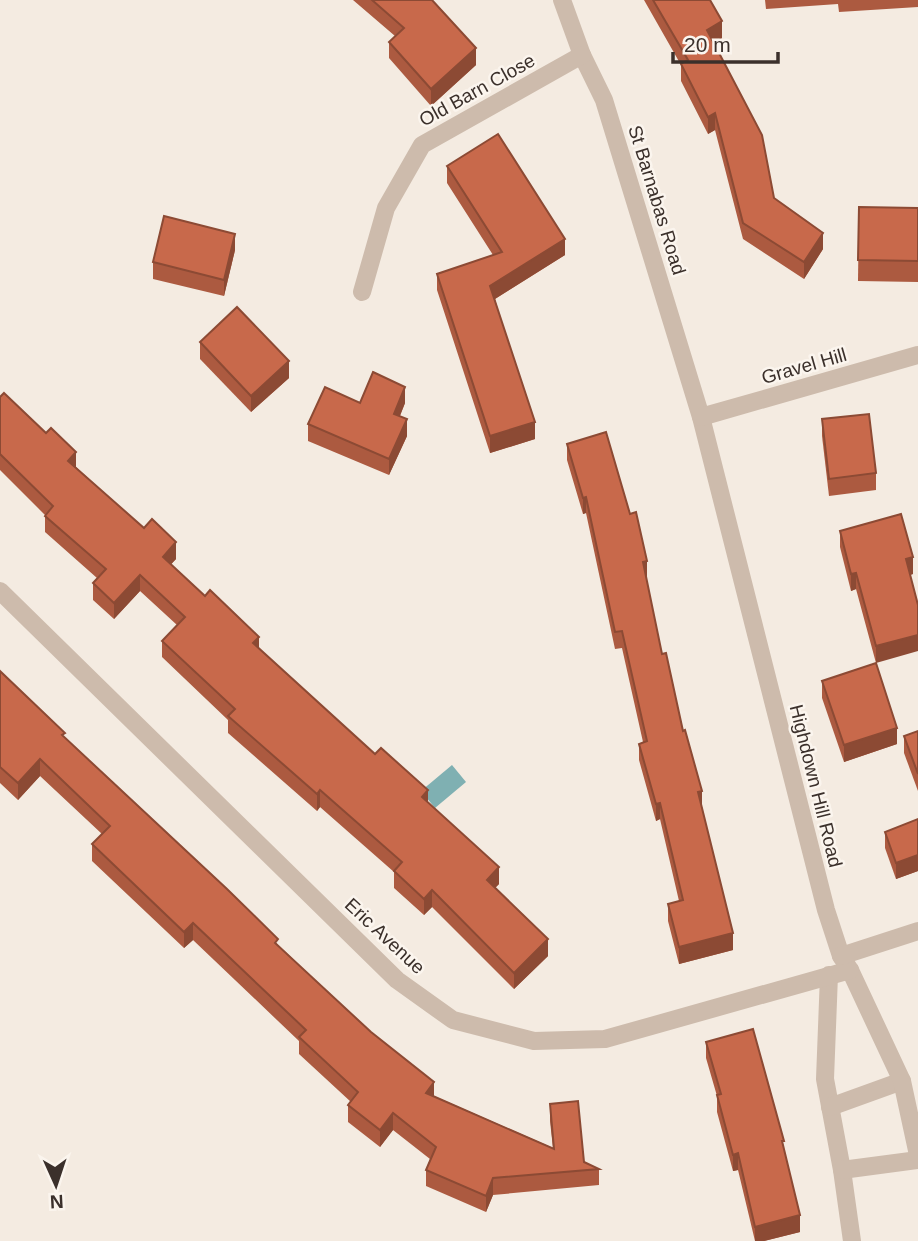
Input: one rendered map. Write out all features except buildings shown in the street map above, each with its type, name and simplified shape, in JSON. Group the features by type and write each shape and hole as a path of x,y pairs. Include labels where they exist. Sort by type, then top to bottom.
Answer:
{"street":[{"name":"St Barnabas Road","path":"562,0 582,55 604,100 701,417"},
{"name":"Old Barn Close","path":"362,292 386,208 422,145 582,55"},
{"name":"Gravel Hill","path":"701,417 918,355"},
{"name":"Highdown Hill Road","path":"701,417 826,910 845,963 902,1081 918,1155"},
{"name":"Eric Avenue","path":"0,591 397,980 453,1020 534,1041 605,1039 829,975 845,963 918,931"},
{"path":"829,975 825,1079 852,1241"},
{"path":"830,1107 902,1081"},
{"path":"842,1170 918,1160"}],"water":[{"path":"452,765 466,782 435,808 421,791"}]}
